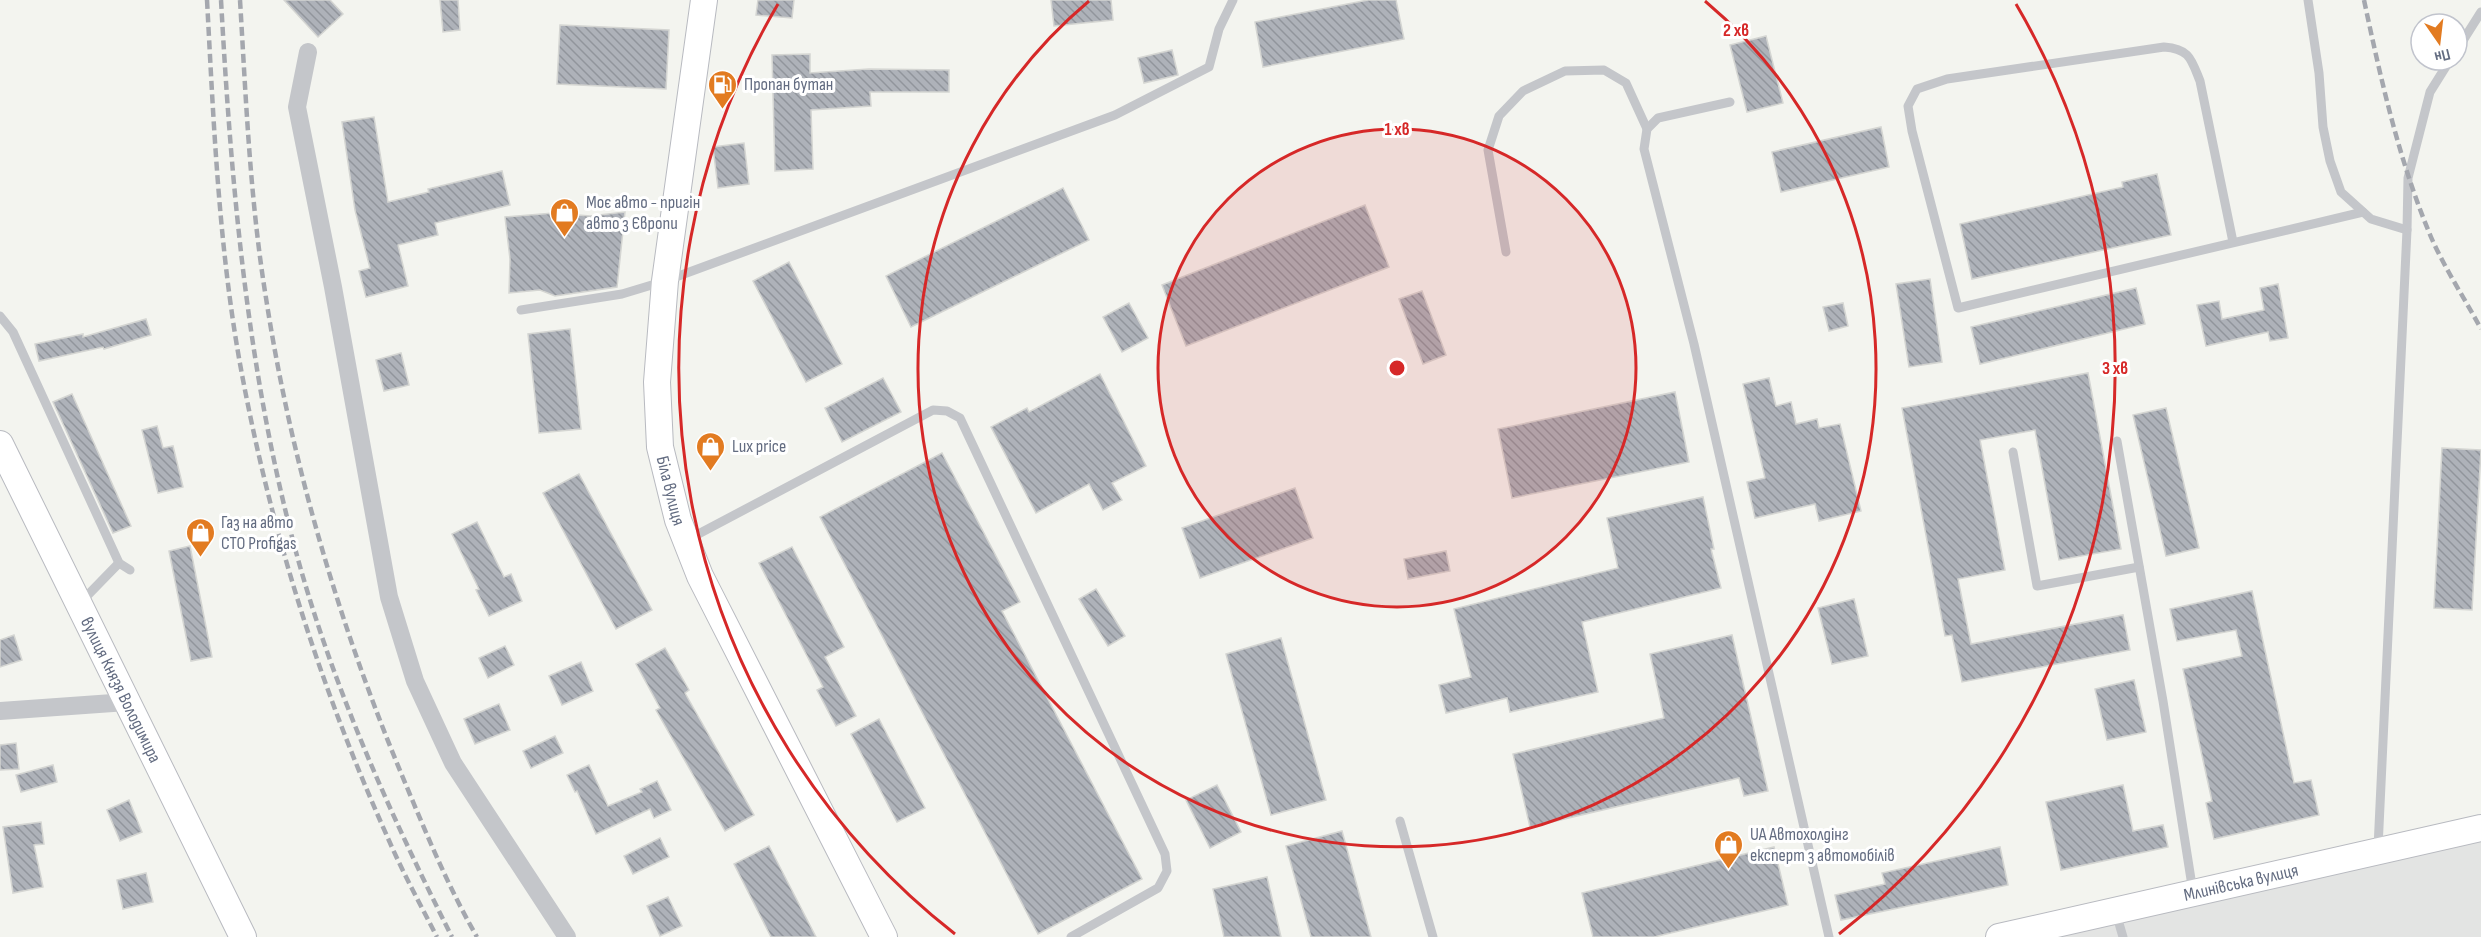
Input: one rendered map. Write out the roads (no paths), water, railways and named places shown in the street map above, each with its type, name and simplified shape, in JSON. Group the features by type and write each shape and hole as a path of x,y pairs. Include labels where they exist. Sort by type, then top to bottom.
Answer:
{"main road":[{"name":"Біла вулиця","path":"704,0 665,281 657,382 660,447 678,520 710,597 884,937"},
{"name":"вулиця Князя Володимира","path":"0,444 243,937"},
{"name":"Млинівська вулиця","path":"1999,937 2481,828"}],"street":[{"path":"308,52 297,107 333,287 389,597 415,681 453,764 567,937"},
{"path":"0,711 127,702"}],"lane":[{"path":"521,310 622,294 665,281 1115,115 1209,68 1219,29 1233,0"},
{"path":"2308,0 2319,74 2323,127 2330,161 2341,192 2371,219 2407,230"},
{"path":"2469,31 2481,12"},
{"path":"2233,242 2200,81 2190,56 2178,48 2164,47 1947,80 1917,89 1908,106 1912,131 1958,308 2363,212"},
{"path":"1506,252 1488,150 1499,116 1523,91 1565,71 1604,70 1626,83 1647,129 1644,149 1694,344 1829,937"},
{"path":"2378,850 2408,178 2430,92 2443,72"},
{"path":"1647,129 1658,118 1730,102"},
{"path":"0,316 13,332 119,563 130,570"},
{"path":"686,540 933,410 947,411 960,418 1165,854 1167,871 1158,888 1071,937"},
{"path":"2117,441 2163,700 2193,892"},
{"path":"2013,452 2037,586 2139,567"},
{"path":"79,604 119,563"},
{"path":"1400,821 1433,937"},
{"path":"2116,910 2123,937"}],"railway":[{"path":"207,0 219,193 229,289 244,385 270,501 302,615 341,726 393,849 437,937"},
{"path":"221,0 230,135 243,268 262,401 291,533 322,637 341,689 382,790 452,937"},
{"path":"240,0 256,224 276,359 303,479 337,599 378,716 436,856 477,937"},
{"path":"2364,0 2392,120 2409,179 2442,261 2481,329"}],"place":[{"name":"Пропан бутан","path":"723,110"},
{"name":"Моє авто - пригін авто з Європи","path":"565,238"},
{"name":"Lux price","path":"711,472"},
{"name":"Газ на авто СТО Profigas","path":"200,558"},
{"name":"UA Автохолдінг експерт з автомобілів","path":"1729,870"}]}
